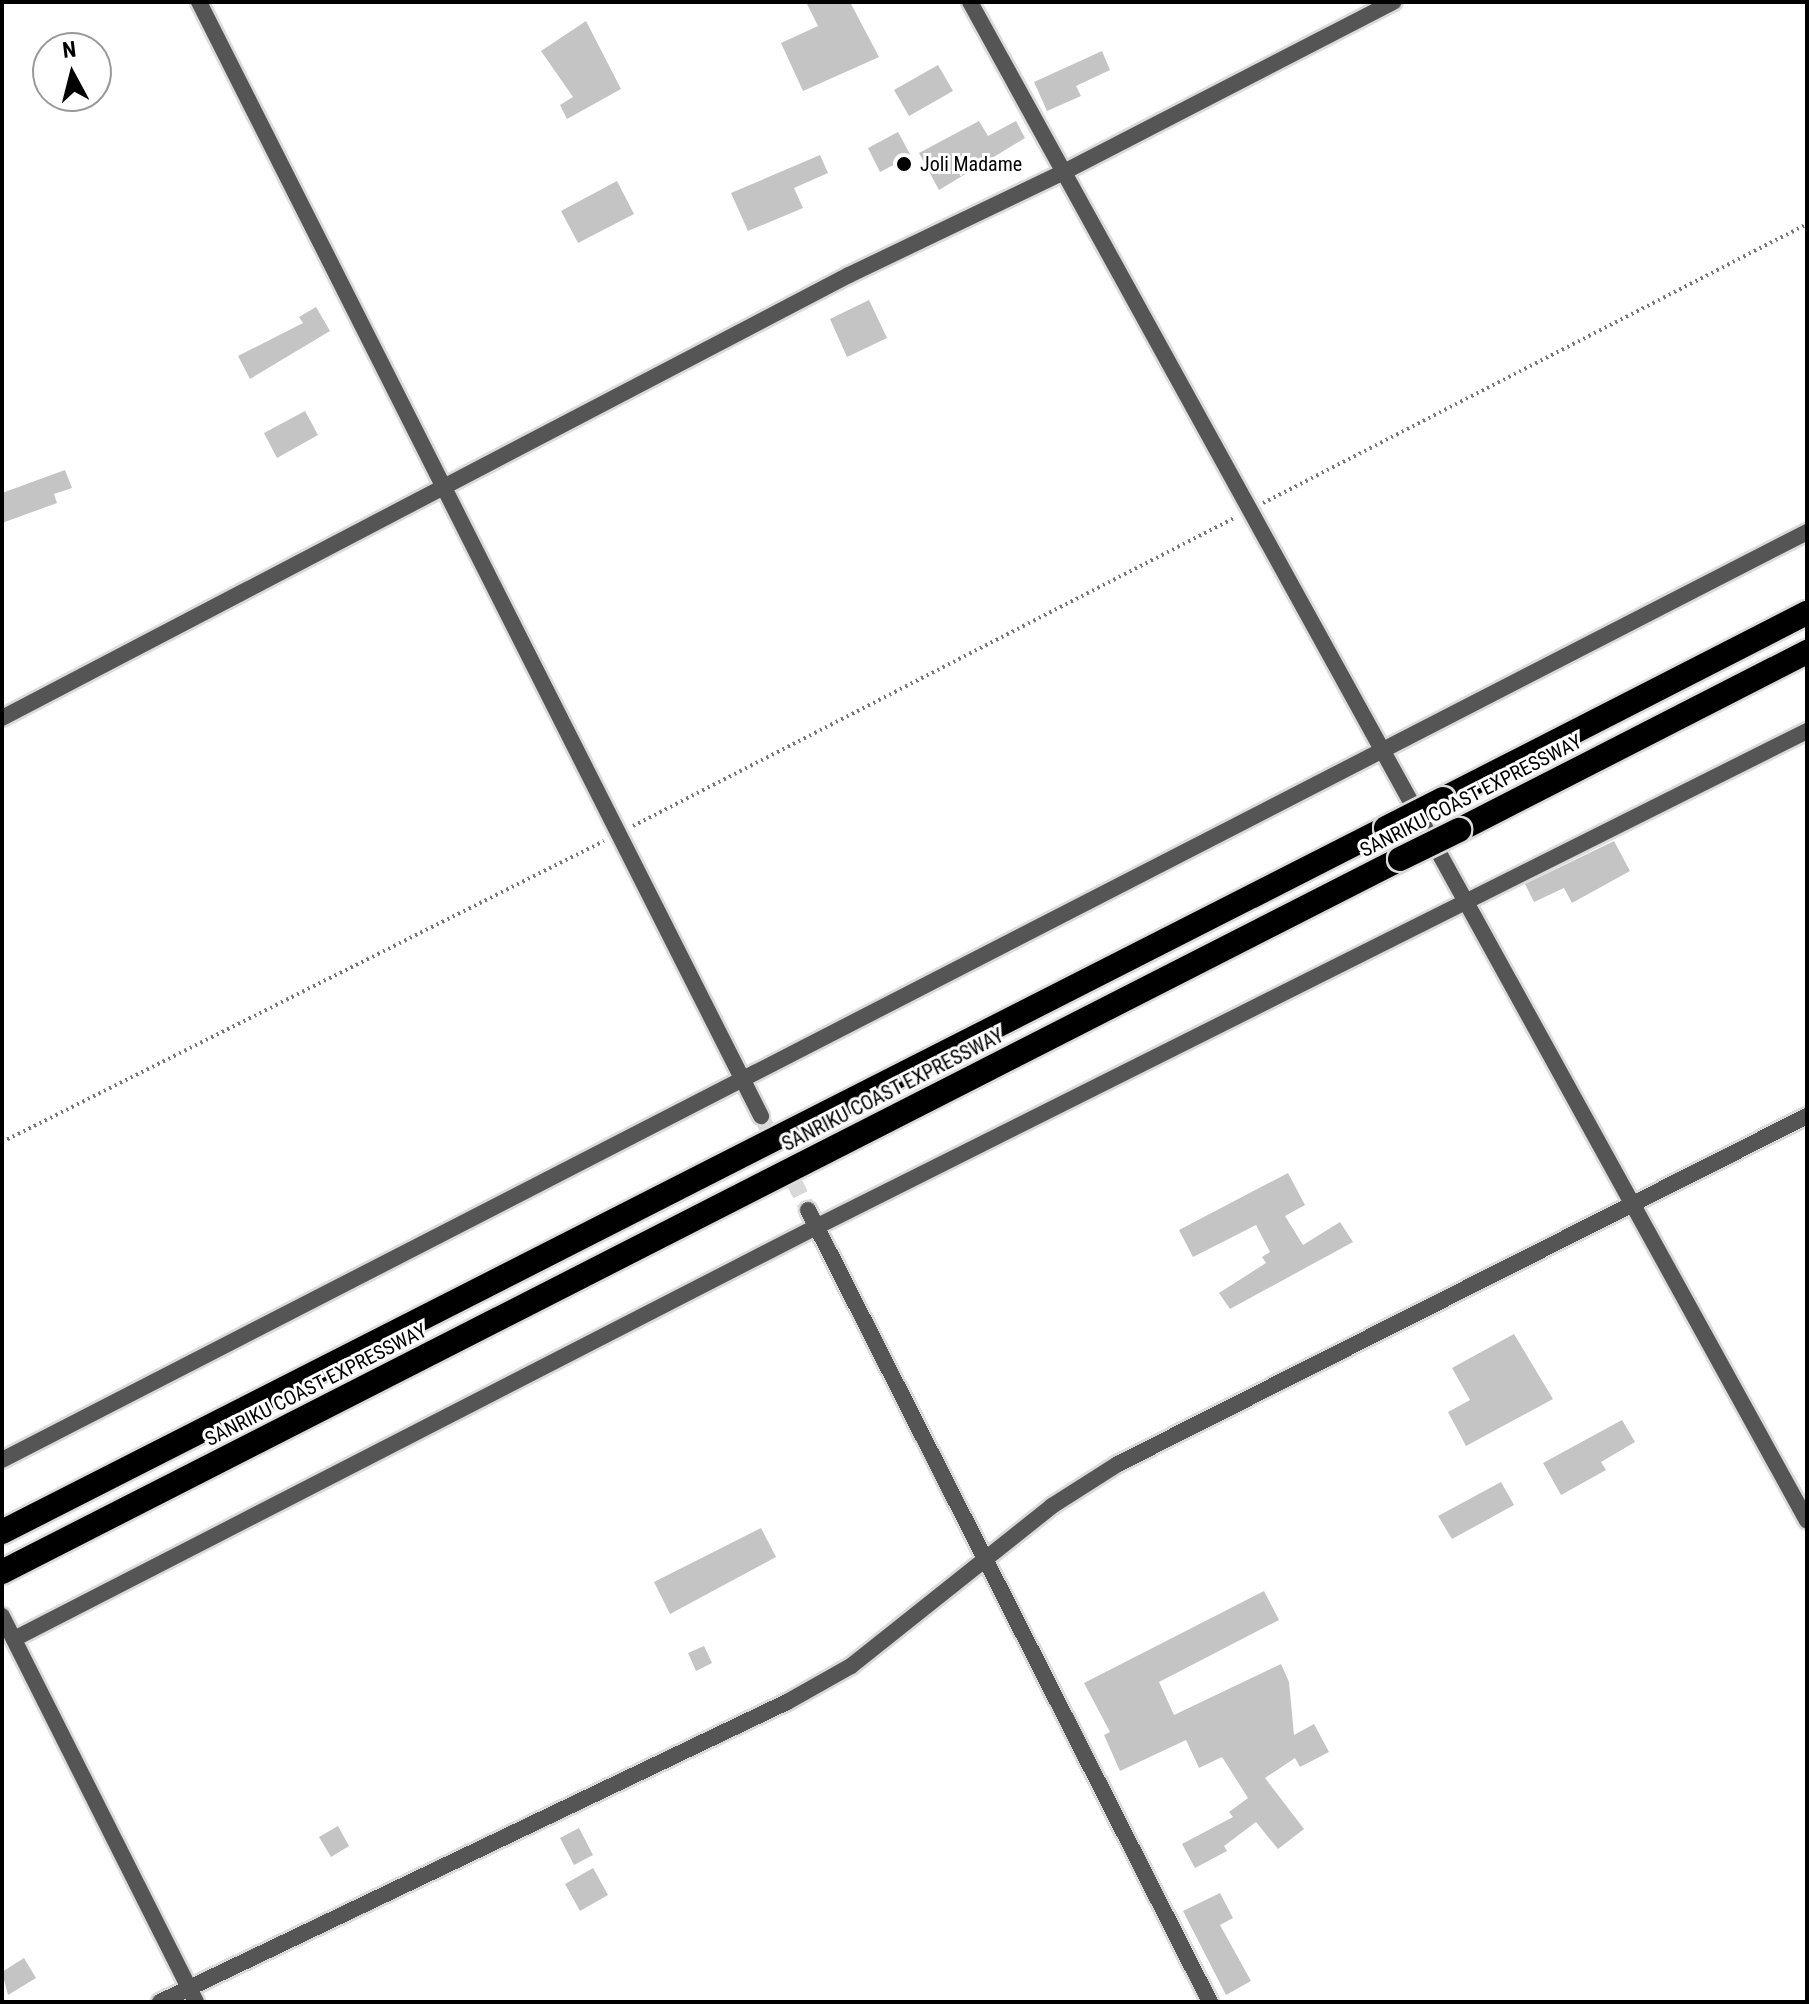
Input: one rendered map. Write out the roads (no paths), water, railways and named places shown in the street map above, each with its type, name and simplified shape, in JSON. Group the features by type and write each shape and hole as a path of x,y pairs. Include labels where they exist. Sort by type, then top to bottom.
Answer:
{"highway":[{"name":"SANRIKU COAST EXPRESSWAY","path":"2,1532 1807,613"},
{"name":"SANRIKU COAST EXPRESSWAY","path":"7,1570 1807,652"}],"street":[{"path":"199,2 761,1116"},
{"path":"970,2 1379,751 1807,1521"},
{"path":"2,718 446,489 849,275 1062,173 1393,2"},
{"path":"2,1460 743,1083 1807,532"},
{"path":"14,1639 816,1227 1807,731"},
{"path":"160,2002 192,1995 787,1702 851,1666 1052,1506 1145,1449 1807,1116"},
{"path":"808,1210 1210,2002"},
{"path":"2,1616 192,1995"}],"tunnel":[{"path":"761,1116 808,1210"}],"place":[{"name":"Joli Madame","path":"904,164"}]}
